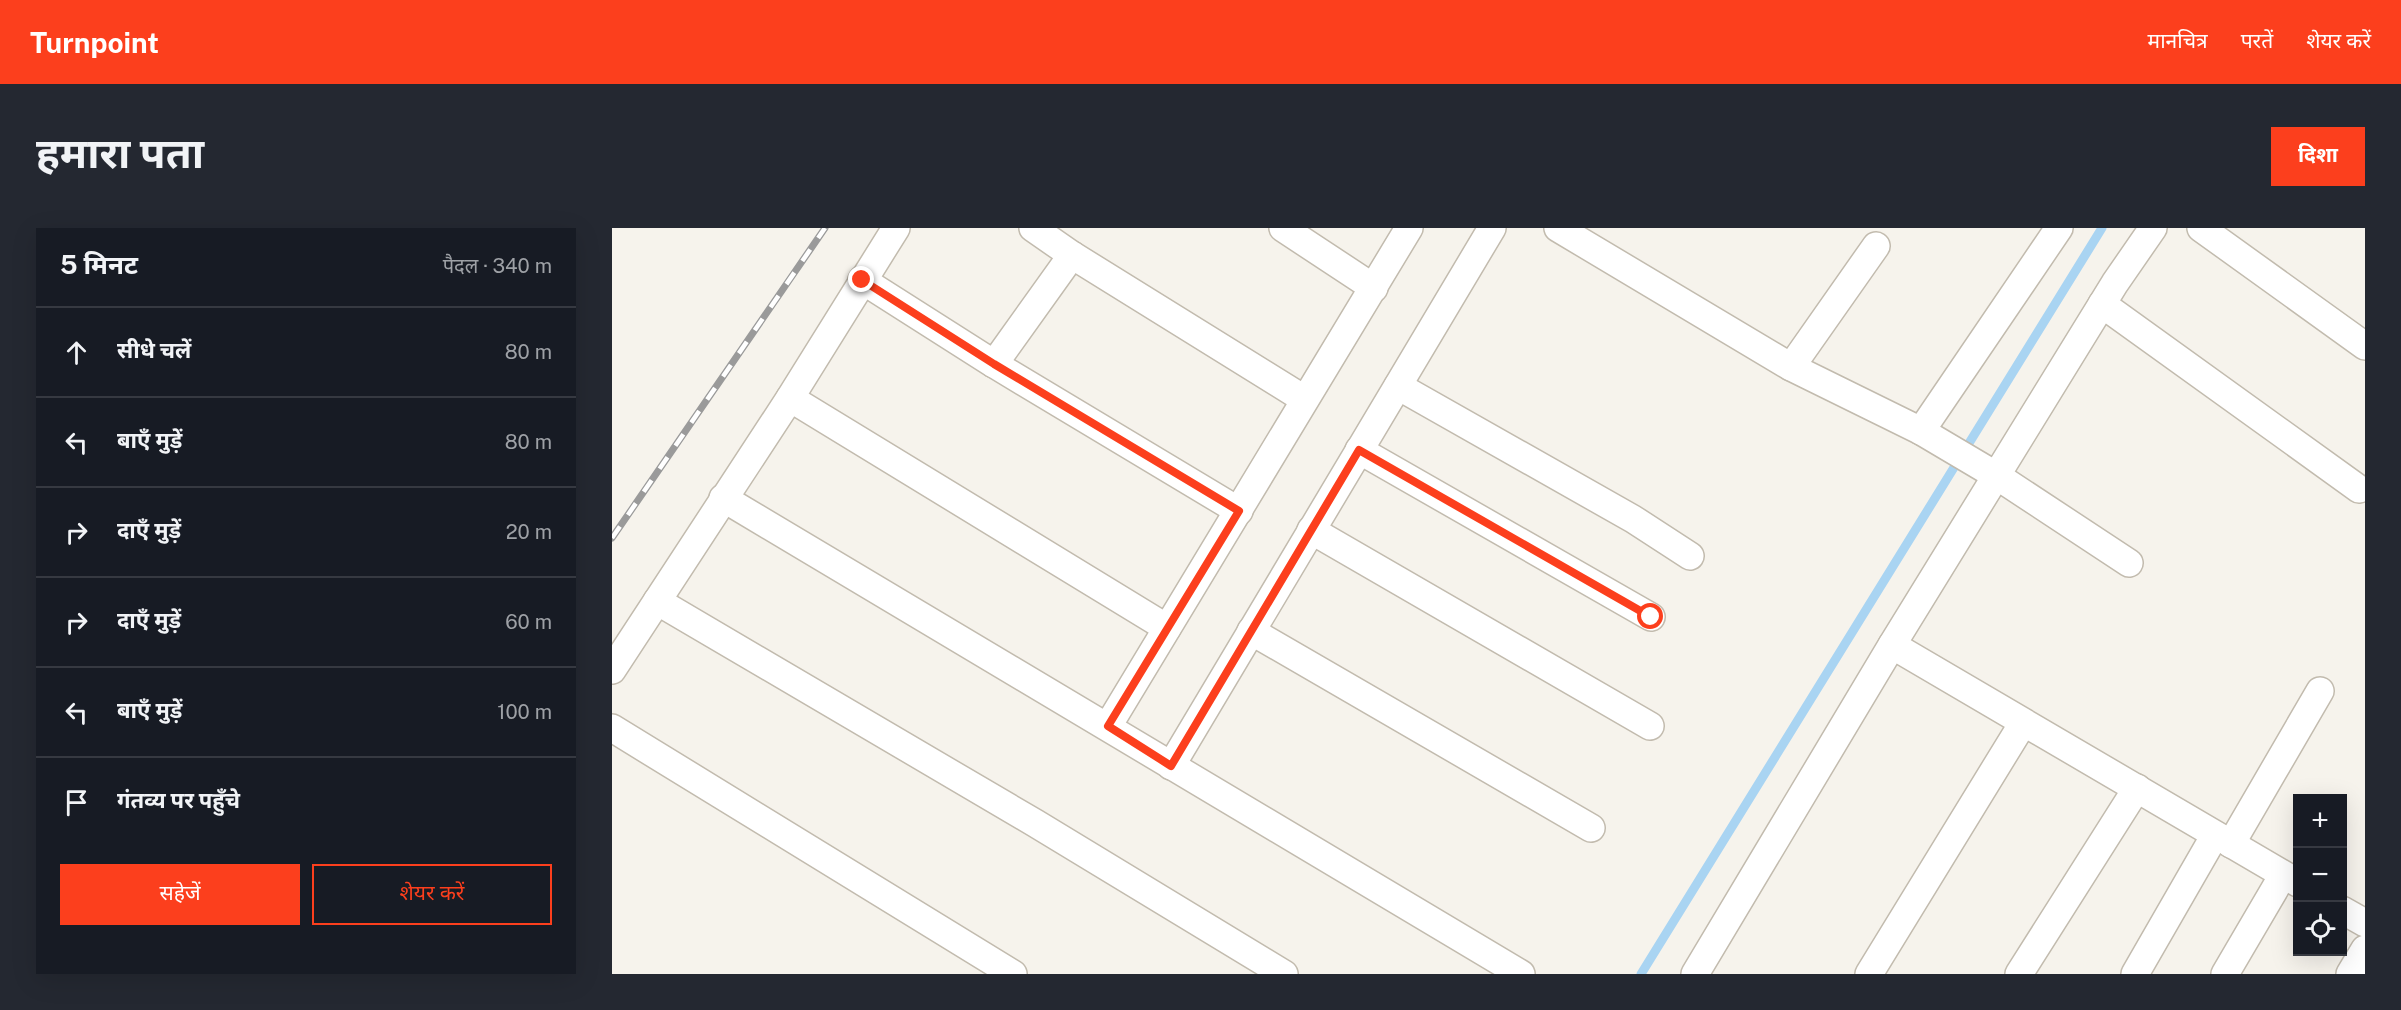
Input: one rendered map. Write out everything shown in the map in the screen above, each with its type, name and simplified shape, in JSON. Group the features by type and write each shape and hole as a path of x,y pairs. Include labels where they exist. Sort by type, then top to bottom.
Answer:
{"street":[{"path":"612,670 790,398 896,228"},
{"path":"1033,228 1072,255 1304,399"},
{"path":"1283,228 1374,288"},
{"path":"1108,726 1409,228"},
{"path":"1171,766 1492,228"},
{"path":"1558,228 1791,367 1921,432 1997,476 2129,563"},
{"path":"1921,432 2059,228"},
{"path":"1695,974 1892,645 2103,304 2153,228"},
{"path":"2201,228 2365,346"},
{"path":"1791,367 1876,246"},
{"path":"994,364 1072,255"},
{"path":"862,280 994,364 1239,511"},
{"path":"2103,304 2359,489"},
{"path":"1398,386 1633,519 1690,556"},
{"path":"790,398 1167,628"},
{"path":"1359,450 1651,617"},
{"path":"723,498 1518,973"},
{"path":"1311,530 1650,726"},
{"path":"657,601 1035,823 1284,974"},
{"path":"1251,631 1591,828"},
{"path":"1892,645 2290,879 2225,974"},
{"path":"2135,974 2320,691"},
{"path":"1869,974 2023,723"},
{"path":"612,728 1013,974"},
{"path":"2019,974 2137,788"},
{"path":"2347,912 2365,923"},
{"path":"2350,974 2365,950"}],"waterway":[{"path":"1641,974 2102,228"}],"railway":[{"path":"612,538 825,228"}],"route":[{"path":"862,280 994,364 1239,511 1108,726 1171,766 1359,450 1651,617"}]}
